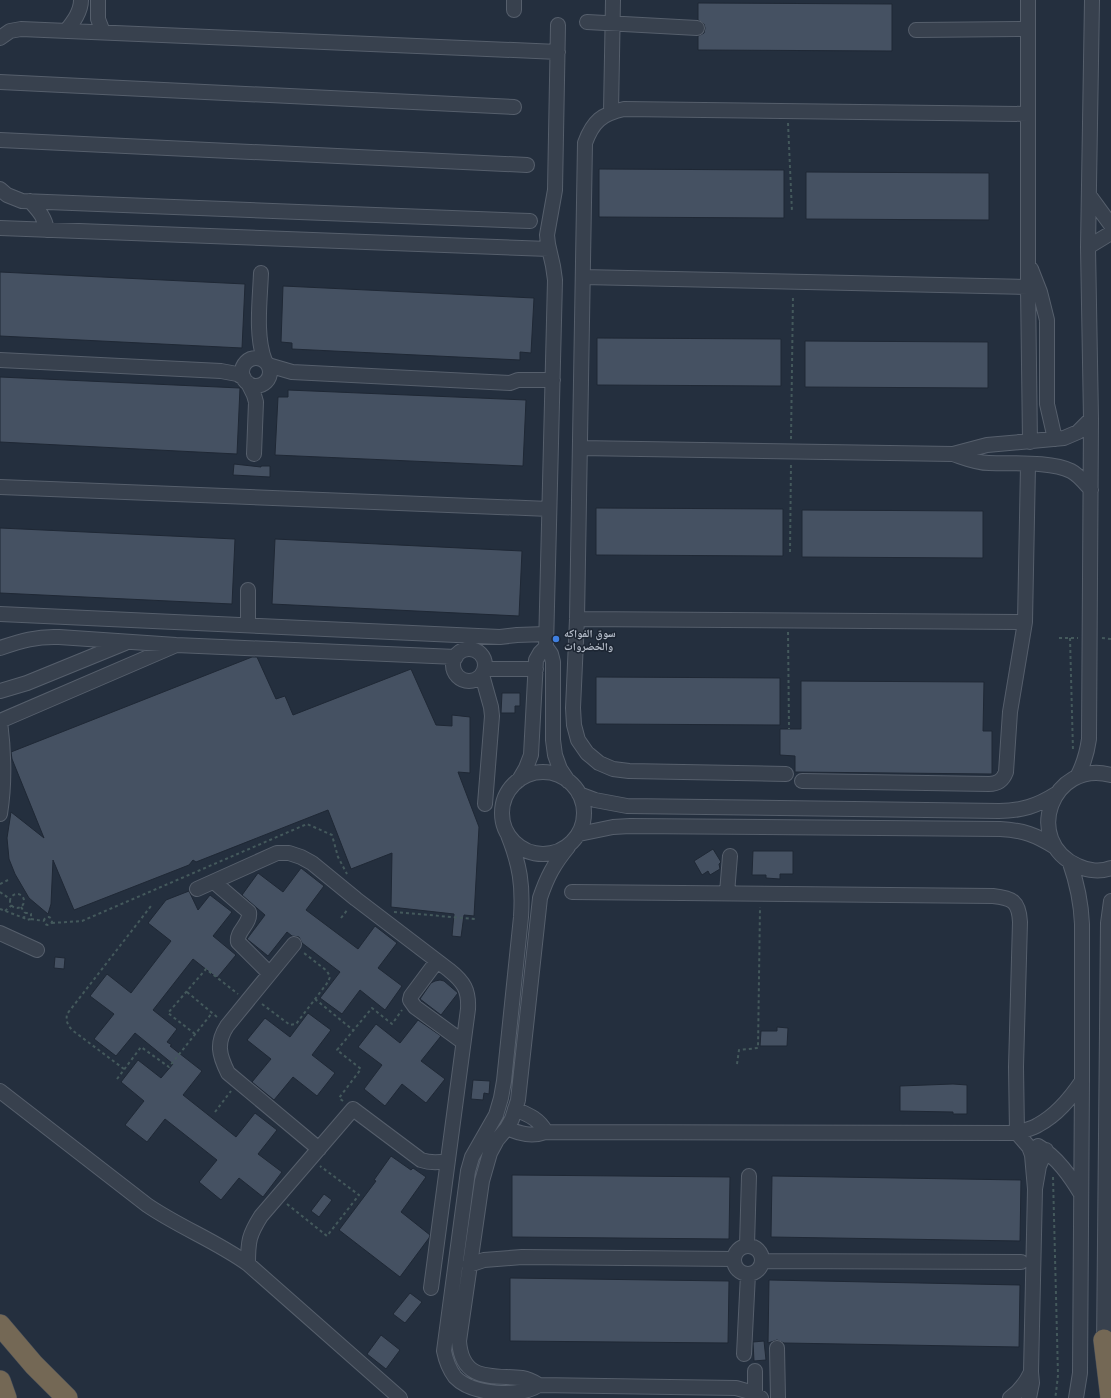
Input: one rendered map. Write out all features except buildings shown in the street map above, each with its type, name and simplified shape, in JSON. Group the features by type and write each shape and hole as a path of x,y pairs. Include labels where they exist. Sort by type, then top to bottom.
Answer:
{"highway":[{"path":"0,1325 34,1365 67,1398"},
{"path":"1104,1340 1111,1398"},
{"path":"0,1381 6,1398"}],"street":[{"path":"66,31 76,18 81,0"},
{"path":"98,0 98,19 103,32"},
{"path":"611,112 613,0"},
{"path":"1028,0 1028,287 1030,442"},
{"path":"1077,777 1083,765 1089,739 1090,420 1088,247 1092,0"},
{"path":"587,22 697,28"},
{"path":"540,1391 522,1378 487,1377 477,1374 469,1368 463,1360 459,1341 469,1265 485,1167 497,1140 512,1119 521,1084 540,898 546,880 556,862 579,834 584,821 584,807 579,794 560,769 554,754 553,662 546,641 555,280 547,235 555,190 558,25"},
{"path":"0,38 5,33 16,29 558,52"},
{"path":"916,30 1028,29"},
{"path":"0,82 514,107"},
{"path":"786,774 629,771 613,769 599,763 587,753 578,740 574,725 573,708 577,619 585,142 590,129 599,119 611,112 624,109 1028,114"},
{"path":"0,140 527,165"},
{"path":"0,189 14,199 30,201 530,221"},
{"path":"1089,195 1111,225"},
{"path":"30,201 40,212 46,223 47,230"},
{"path":"0,228 549,250"},
{"path":"1088,247 1111,234"},
{"path":"1028,261 1042,299 1047,320 1047,404 1055,439"},
{"path":"256,402 270,375 270,370 262,352 260,334 261,273"},
{"path":"583,276 1028,287"},
{"path":"254,454 256,402 247,371 260,334"},
{"path":"0,360 221,370 237,374 247,371 260,358 266,363 292,372 510,383 518,387 552,385"},
{"path":"247,371 253,385 259,385 292,372"},
{"path":"580,448 953,454 987,445 1064,438 1078,432 1090,420"},
{"path":"953,454 970,460 987,463 1051,466 1071,471 1079,477 1090,490"},
{"path":"802,781 995,784 1004,778 1006,772 1010,712 1025,622 1028,465"},
{"path":"7,488 550,509"},
{"path":"248,590 248,624"},
{"path":"0,614 248,624 500,637 512,635 546,641"},
{"path":"577,619 1025,622"},
{"path":"0,648 30,638 45,636 176,645 456,657"},
{"path":"546,641 536,660 531,755 519,780 508,792 503,806 503,821 521,875 522,896 522,917 504,1081 496,1115 472,1157 468,1171 444,1351 448,1365 455,1377 467,1386 480,1390 494,1392 516,1392 736,1388 750,1392 757,1397"},
{"path":"0,691 129,642"},
{"path":"0,814 4,765 0,721 176,645"},
{"path":"485,804 492,716 483,672 485,662 478,652 472,649 466,649 460,652 453,663 457,676 463,680 470,681 477,679 483,672 536,669"},
{"path":"519,780 531,774 544,772 557,775 568,781"},
{"path":"1111,775 1089,773 1077,777 1065,784 1056,794 1048,815 1050,837 1055,847 1070,863 1082,868 1094,870 1111,868"},
{"path":"579,794 595,800 627,806 1014,811 1029,808 1056,794"},
{"path":"579,834 613,827 630,826 1000,829 1029,833 1055,847"},
{"path":"508,835 520,848 536,854 553,854 568,847"},
{"path":"197,889 277,854 290,853 301,857 312,863 437,961 458,978 465,987 468,998 431,1288"},
{"path":"727,893 730,856"},
{"path":"1070,863 1077,882 1081,903 1082,924 1080,1373 1076,1398"},
{"path":"214,882 249,912 249,917 238,938 238,942 270,973"},
{"path":"572,892 992,896 1004,897 1014,902 1020,911 1016,1067 1017,1133 1029,1147 1032,1155 1035,1189 1032,1383 1029,1398"},
{"path":"1100,1398 1104,1340 1108,923 1111,901"},
{"path":"0,933 37,950"},
{"path":"294,944 227,1026 222,1034 219,1047 221,1061 228,1073 315,1154"},
{"path":"437,961 411,996 410,1000 415,1007 463,1042"},
{"path":"506,1128 524,1134 539,1134 546,1132 1017,1133 1037,1126 1054,1114 1069,1101 1082,1081"},
{"path":"0,1091 147,1205 234,1254 248,1264 400,1398"},
{"path":"248,1264 248,1247 252,1231 262,1216 353,1109 421,1160 430,1163 447,1161"},
{"path":"515,1109 536,1118 542,1124 546,1132"},
{"path":"1017,1133 1049,1154 1070,1176 1081,1196"},
{"path":"1035,1189 1040,1160 1049,1154"},
{"path":"747,1246 750,1176"},
{"path":"472,1245 494,1254 522,1257"},
{"path":"747,1246 755,1247 760,1253 762,1261 760,1268 748,1274 740,1272 734,1259 736,1252 747,1246"},
{"path":"469,1265 484,1260 522,1257 734,1259"},
{"path":"762,1261 1021,1262"},
{"path":"744,1354 748,1274"},
{"path":"777,1348 778,1398"},
{"path":"755,1371 757,1397"},
{"path":"1010,1398 1026,1383 1031,1372"}],"path":[{"path":"788,111 792,212"},
{"path":"790,552 794,281"},
{"path":"788,620 789,729"},
{"path":"1059,638 1090,638"},
{"path":"1070,638 1073,756"},
{"path":"0,909 27,920 31,919 44,921 45,924 48,925 52,922 82,920 307,824 332,835 338,857 348,877"},
{"path":"0,884 8,880"},
{"path":"0,892 10,899 14,908 21,907 25,902 22,895 15,894 10,899"},
{"path":"737,1064 739,1050 758,1048 760,894"},
{"path":"4,911 12,905"},
{"path":"124,1069 72,1030 66,1020 67,1014 151,906"},
{"path":"21,907 25,913 24,918"},
{"path":"389,912 475,920"},
{"path":"25,913 32,914 31,919"},
{"path":"44,921 45,918 48,917 52,922"},
{"path":"195,1034 168,1013 206,969 292,1025 296,1024 330,980 330,975 294,944"},
{"path":"186,992 227,1026"},
{"path":"314,999 353,1030"},
{"path":"353,1109 339,1098 361,1069 337,1050 372,1008 392,1024 410,1000"},
{"path":"117,1079 141,1047 168,1067 212,1013"},
{"path":"215,1112 238,1082"},
{"path":"278,1197 327,1236 359,1195 315,1154"},
{"path":"1049,1154 1058,1375 1055,1398"}],"place":[{"name":"سوق الفواكه والخضروات","path":"556,639"}]}
